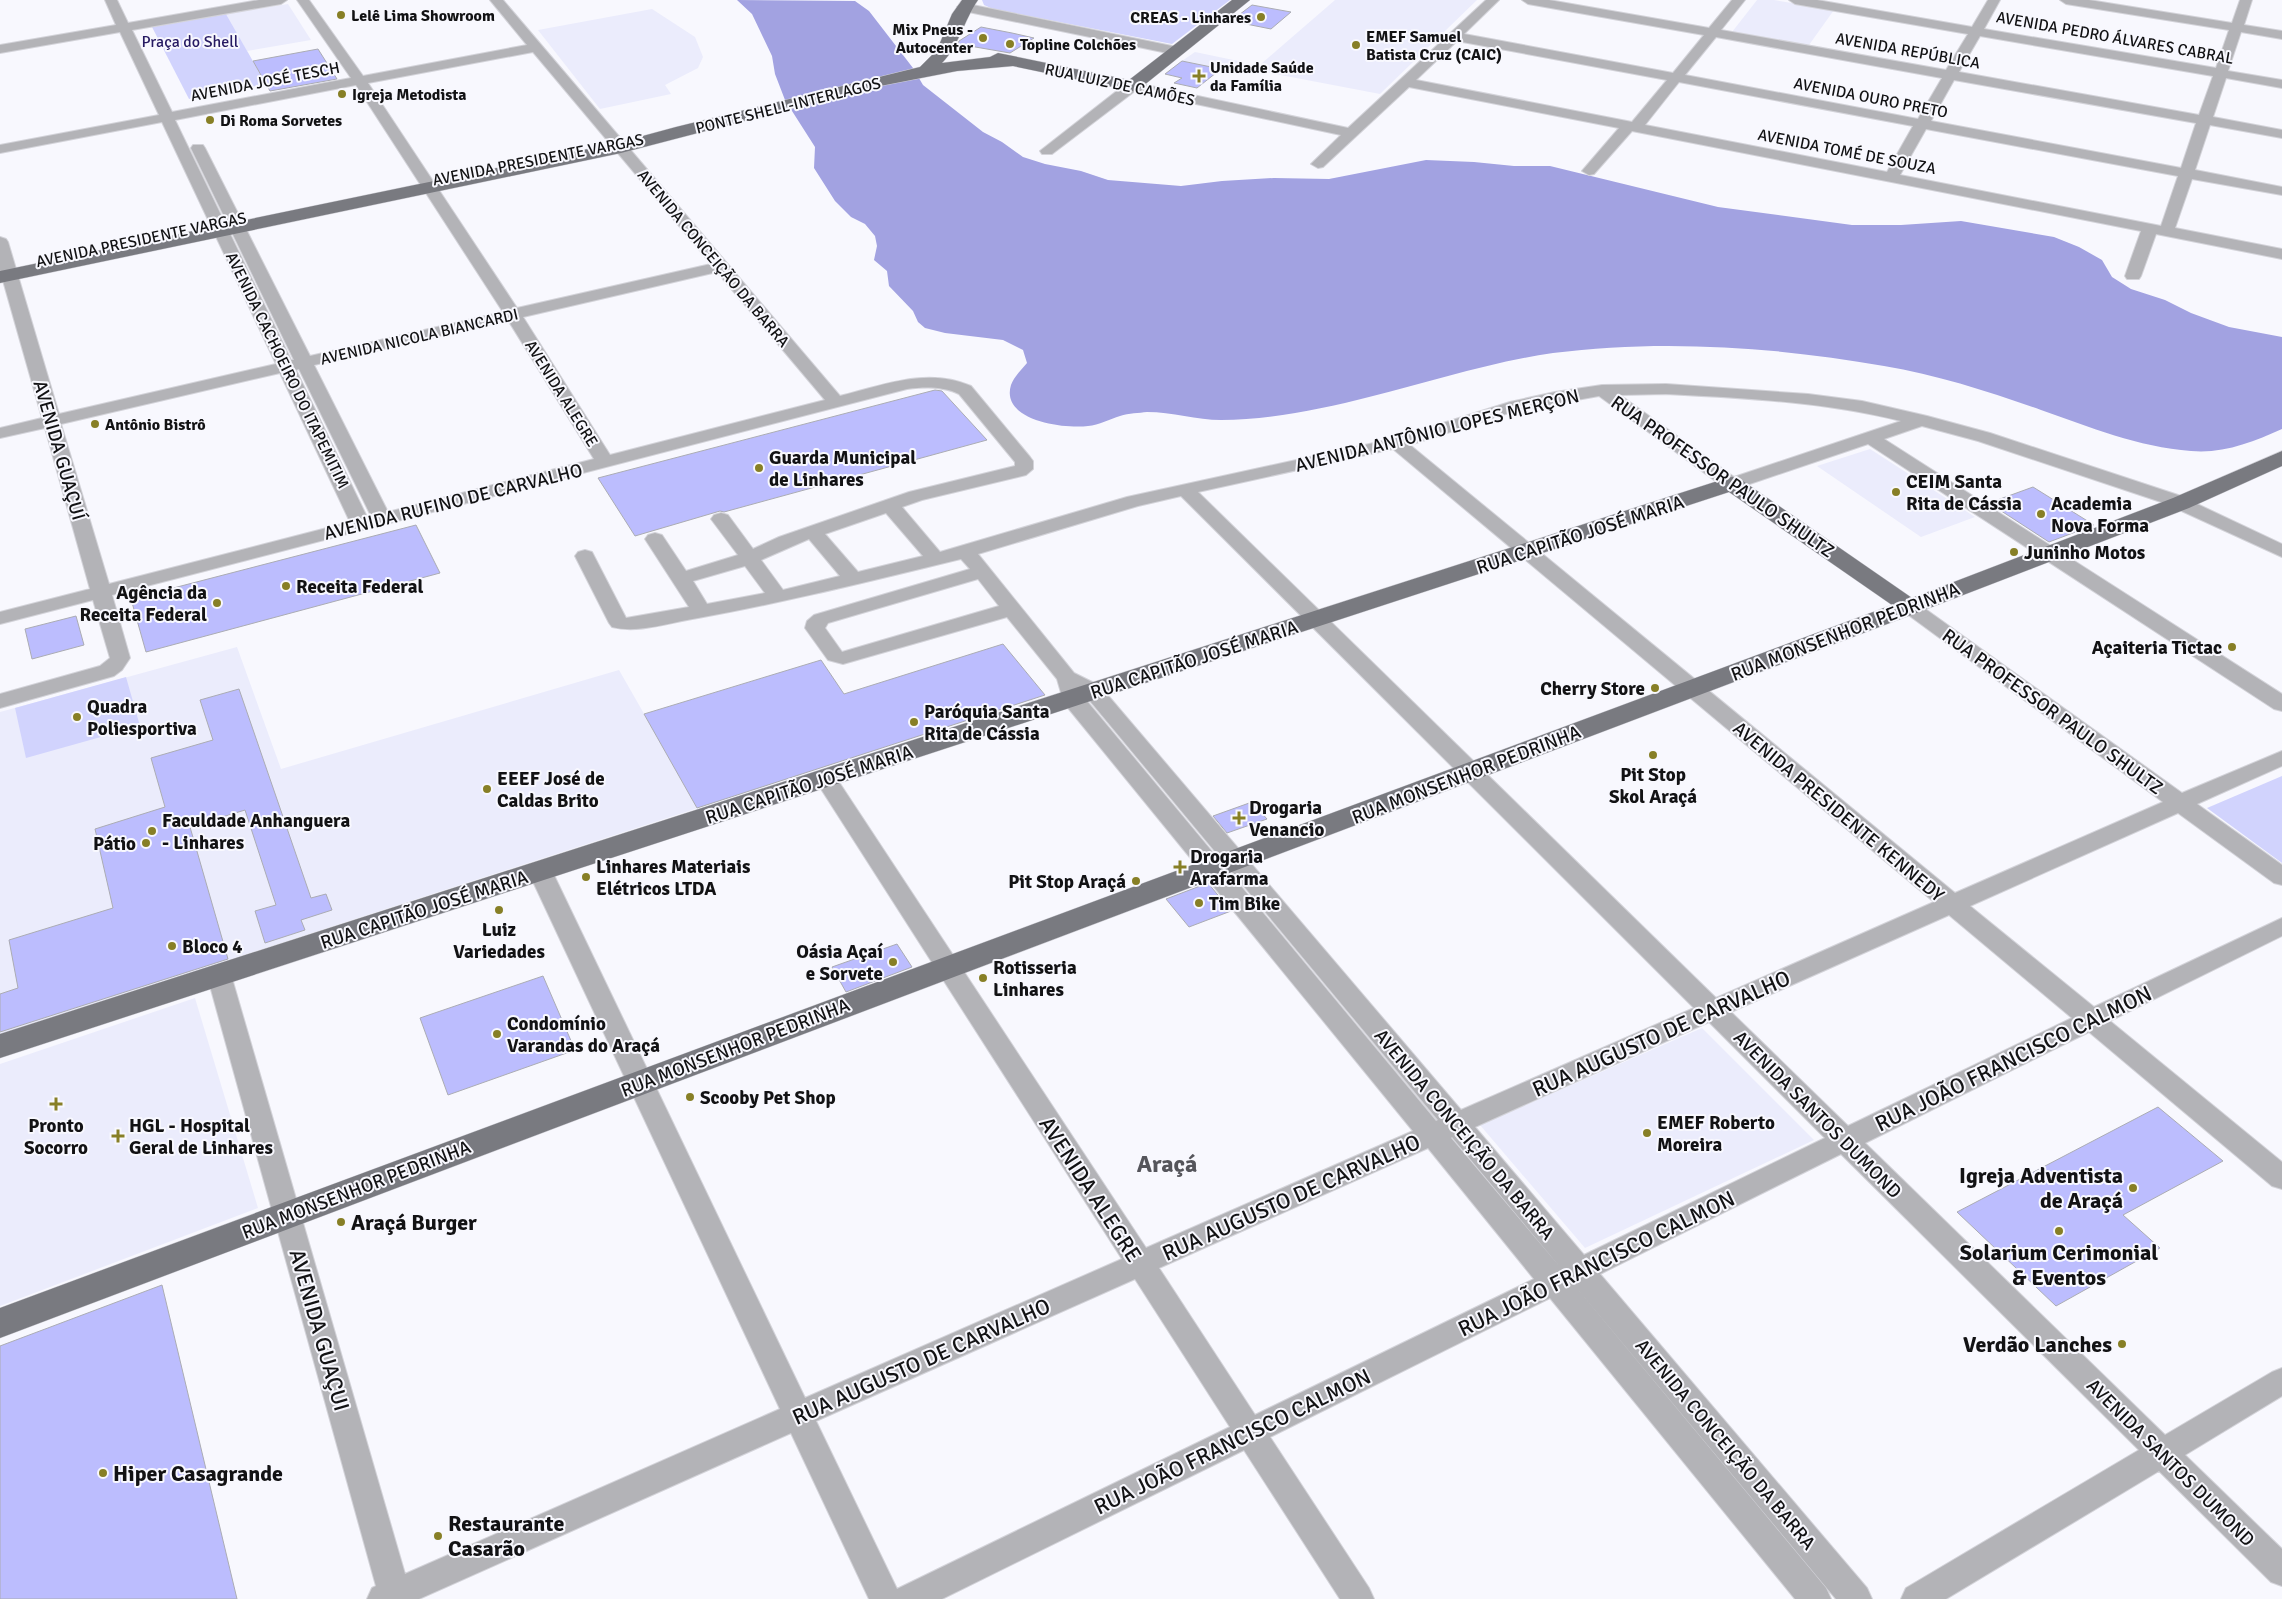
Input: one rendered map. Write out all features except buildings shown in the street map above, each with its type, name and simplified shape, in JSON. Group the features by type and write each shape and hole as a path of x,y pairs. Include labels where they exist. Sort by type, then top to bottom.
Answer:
{"main road":[{"path":"1132,86 1242,0"},
{"path":"923,71 947,47 967,4"},
{"name":"RUA LUIZ DE CAMÕES","path":"947,47 1132,86"},
{"name":"PONTE SHELL-INTERLAGOS","path":"655,137 923,71 983,62 1016,61"},
{"name":"AVENIDA PRESIDENTE VARGAS","path":"4,272 655,137"},
{"name":"RUA MONSENHOR PEDRINHA","path":"0,1323 1910,607 2181,503 2282,458"},
{"name":"RUA CAPITÃO JOSÉ MARIA","path":"0,1046 825,778 1077,689 1316,619 1732,484"},
{"name":"RUA PROFESSOR PAULO SHULTZ","path":"1732,484 1910,607"}],"street":[{"name":"AVENIDA CACHOEIRO DO ITAPEMITIM","path":"111,0 129,24 227,226 286,367 361,524"},
{"path":"125,0 129,24"},
{"path":"0,48 256,0"},
{"path":"0,43 282,0"},
{"name":"AVENIDA ALEGRE","path":"303,0 361,80 514,314 605,462"},
{"name":"AVENIDA CONCEIÇÃO DA BARRA","path":"496,0 836,402"},
{"path":"1318,164 1493,0"},
{"name":"AVENIDA REPÚBLICA","path":"1528,0 2282,134"},
{"path":"1589,171 1633,127 1676,78 1739,0"},
{"name":"AVENIDA PEDRO ÁLVARES CABRAL","path":"1795,0 2282,84"},
{"path":"1891,177 1994,0"},
{"path":"2066,0 2282,35"},
{"path":"2166,232 2246,0"},
{"path":"967,4 1177,50"},
{"name":"AVENIDA OURO PRETO","path":"1454,36 2282,191"},
{"name":"AVENIDA JOSÉ TESCH","path":"0,149 536,47"},
{"name":"AVENIDA TOMÉ DE SOUZA","path":"1406,82 2282,254"},
{"path":"1047,150 1132,86"},
{"name":"RUA LUIZ DE CAMÕES","path":"1132,86 1351,133"},
{"path":"227,226 305,362 382,519"},
{"path":"2133,276 2150,228"},
{"name":"AVENIDA GUAÇUÍ","path":"0,242 4,272 52,421 120,658 115,666 107,671 0,701"},
{"name":"AVENIDA NICOLA BIANCARDI","path":"0,433 720,266"},
{"name":"AVENIDA RUFINO DE CARVALHO","path":"0,618 906,384 924,381 956,385 965,390 1024,462 1025,466 1019,471 932,492 890,505"},
{"name":"AVENIDA ANTÔNIO LOPES MERÇON","path":"585,556 620,623 624,624 778,597 966,552 1134,501 1397,443 1510,407 1555,397 1602,390 1666,389 1730,392 1808,399 1862,406 1921,420 1984,437 2181,503 2282,551"},
{"name":"RUA PROFESSOR PAULO SHULTZ","path":"1602,390 1732,484"},
{"path":"1732,484 1921,420"},
{"path":"1870,438 2282,704"},
{"name":"AVENIDA PRESIDENTE KENNEDY","path":"1397,443 2282,1178"},
{"name":"AVENIDA SANTOS DUMOND","path":"1184,489 2282,1571"},
{"path":"680,579 750,558 786,541 890,505 935,559"},
{"path":"721,519 778,597"},
{"path":"813,532 853,579"},
{"path":"654,539 702,611"},
{"name":"AVENIDA CONCEIÇÃO DA BARRA","path":"966,552 1223,864 1456,1124 1856,1599"},
{"path":"982,572 817,621 815,628 835,656 848,658 1012,609"},
{"name":"RUA PROFESSOR PAULO SHULTZ","path":"1910,607 2282,877"},
{"name":"RUA AUGUSTO DE CARVALHO","path":"391,1597 2282,758"},
{"name":"AVENIDA ALEGRE","path":"825,778 1358,1599"},
{"name":"AVENIDA CONCEIÇÃO DA BARRA","path":"1223,864 1432,1134 1815,1599"},
{"path":"540,871 885,1599"},
{"name":"RUA JOÃO FRANCISCO CALMON","path":"910,1599 2282,926"},
{"name":"AVENIDA GUAÇUI","path":"219,975 287,1215 391,1597"},
{"path":"1917,1599 2282,1381"}],"shaded area":[{"path":"737,0 855,1 869,11 913,68 923,85 983,132 1002,142 1023,157 1045,164 1081,171 1108,180 1181,186 1274,178 1329,179 1426,160 1514,166 1550,166 1718,207 1852,225 1901,225 1961,221 2054,237 2079,247 2102,260 2112,277 2131,289 2165,300 2191,313 2229,327 2282,337 2282,429 2238,446 2215,451 2171,449 2133,441 2022,403 1944,379 1904,370 1802,354 1719,347 1677,346 1636,346 1553,353 1483,367 1333,406 1258,418 1212,420 1147,412 1123,415 1088,426 1078,427 1051,424 1024,415 1015,407 1010,397 1012,382 1027,363 1023,350 1003,340 945,333 925,328 918,322 913,311 889,286 887,271 874,260 877,246 875,236 865,224 851,217 835,201 814,168 815,147 785,100 775,74 772,56 752,14"},
{"name":"EMEF Samuel Batista Cruz (CAIC)","path":"1335,0 1477,0 1380,94 1254,70"},
{"path":"1757,0 1774,0 1834,10 1809,45 1732,32"},
{"path":"288,4 311,40 247,51 226,14"},
{"path":"652,9 695,37 703,57 698,68 665,85 671,94 600,109 538,30"},
{"path":"1195,52 1243,62 1231,71 1182,61"},
{"name":"CEIM Santa Rita de Cássia","path":"1870,449 1975,517 1921,537 1817,466"},
{"name":"Faculdade Anhanguera - Linhares","path":"237,647 281,769 619,670 698,808 0,1034 0,712"},
{"name":"HGL - Hospital Geral de Linhares","path":"195,998 258,1208 0,1306 0,1064"},
{"name":"EMEF Roberto Moreira","path":"1702,1028 1814,1140 1585,1248 1480,1125"}],"green space":[{"path":"982,0 1230,0 1172,44 993,9 984,5"},
{"name":"Praça do Shell","path":"226,14 266,84 189,99 152,27"},
{"name":"Quadra Poliesportiva","path":"126,677 140,726 26,758 15,708"},
{"path":"2282,776 2282,863 2207,808"}],"place":[{"name":"Lelê Lima Showroom","path":"341,15"},
{"name":"CREAS - Linhares","path":"1261,17"},
{"name":"Mix Pneus - Autocenter","path":"983,38"},
{"name":"Topline Colchões","path":"1010,44"},
{"name":"EMEF Samuel Batista Cruz (CAIC)","path":"1356,45"},
{"name":"Unidade Saúde da Família","path":"1199,76"},
{"name":"Igreja Metodista","path":"342,94"},
{"name":"Di Roma Sorvetes","path":"210,120"},
{"name":"Antônio Bistrô","path":"95,424"},
{"name":"Guarda Municipal de Linhares","path":"759,468"},
{"name":"CEIM Santa Rita de Cássia","path":"1896,492"},
{"name":"Academia Nova Forma","path":"2041,514"},
{"name":"Juninho Motos","path":"2014,552"},
{"name":"Receita Federal","path":"286,586"},
{"name":"Agência da Receita Federal","path":"217,603"},
{"name":"Açaiteria Tictac","path":"2232,647"},
{"name":"Cherry Store","path":"1655,688"},
{"name":"Quadra Poliesportiva","path":"77,717"},
{"name":"Paróquia Santa Rita de Cássia","path":"914,722"},
{"name":"Pit Stop Skol Araçá","path":"1653,755"},
{"name":"EEEF José de Caldas Brito","path":"487,789"},
{"name":"Drogaria Venancio","path":"1239,818"},
{"name":"Faculdade Anhanguera - Linhares","path":"152,831"},
{"name":"Pátio","path":"146,843"},
{"name":"Drogaria Arafarma","path":"1180,867"},
{"name":"Linhares Materiais Elétricos LTDA","path":"586,877"},
{"name":"Pit Stop Araçá","path":"1136,881"},
{"name":"Tim Bike","path":"1199,903"},
{"name":"Luiz Variedades","path":"499,910"},
{"name":"Bloco 4","path":"172,946"},
{"name":"Oásia Açaí e Sorvete","path":"893,962"},
{"name":"Rotisseria Linhares","path":"983,978"},
{"name":"Condomínio Varandas do Araçá","path":"497,1034"},
{"name":"Scooby Pet Shop","path":"690,1097"},
{"name":"Pronto Socorro","path":"56,1104"},
{"name":"EMEF Roberto Moreira","path":"1647,1133"},
{"name":"HGL - Hospital Geral de Linhares","path":"118,1136"},
{"name":"Igreja Adventista de Araçá","path":"2133,1188"},
{"name":"Araçá Burger","path":"341,1222"},
{"name":"Solarium Cerimonial & Eventos","path":"2059,1231"},
{"name":"Verdão Lanches","path":"2122,1344"},
{"name":"Hiper Casagrande","path":"103,1473"},
{"name":"Restaurante Casarão","path":"438,1536"}],"district":[{"name":"Araçá","path":"1167,1164"}]}
